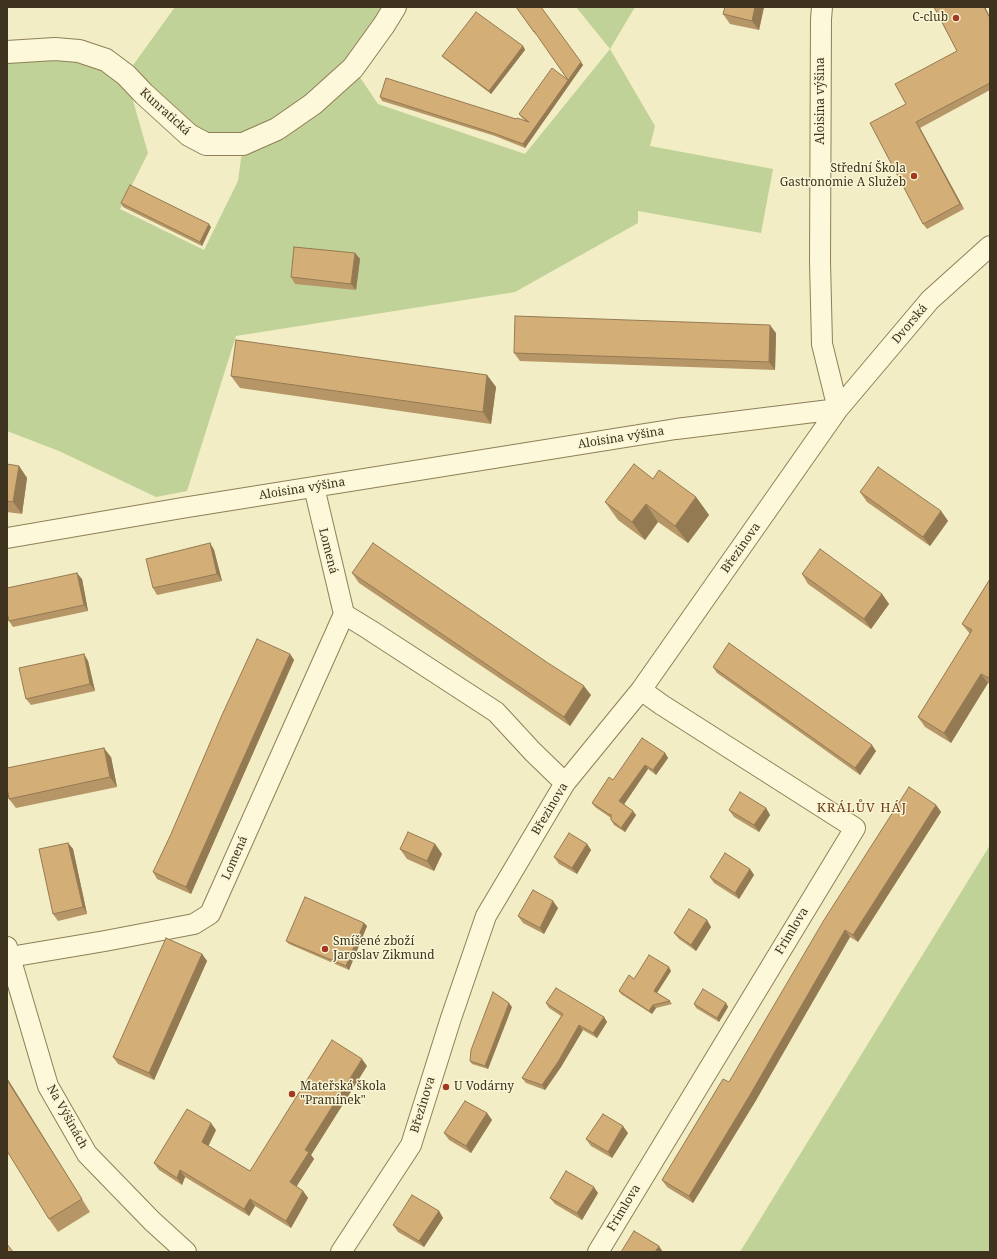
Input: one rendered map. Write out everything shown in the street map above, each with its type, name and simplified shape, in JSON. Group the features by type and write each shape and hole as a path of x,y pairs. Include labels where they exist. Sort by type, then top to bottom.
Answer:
{"street":[{"name":"Kunratická","path":"7,52 55,49 79,51 106,60 126,75 144,94 189,135 206,144 243,144 277,129 313,104 353,68 395,7"},
{"name":"Aloisina výšina","path":"7,538 182,508 676,429 838,410 822,344 820,262 820,135 822,7"},
{"name":"Dvorská","path":"838,410 930,300 990,246"},
{"name":"Březinova","path":"341,1252 411,1145 448,1025 486,916 565,783 641,690 838,410"},
{"name":"Lomená","path":"8,952 105,941 194,924 210,914 344,614 314,488"},
{"path":"344,614 496,712 533,752 565,783"},
{"name":"Frimlova","path":"598,1252 855,828 668,710 641,690"},
{"name":"Na Výšinách","path":"8,952 48,1086 88,1154 152,1221 186,1252"}],"green space":[{"path":"175,7 395,7 353,67 378,104 525,154 610,49 655,126 650,146 773,169 761,233 638,211 638,223 515,292 236,336 187,491 156,497 59,451 7,431 7,52 55,49 126,75","holes":["126,76 206,144 243,144 238,181 204,250 120,209 148,153"]},
{"path":"576,7 635,7 610,49"},
{"path":"990,845 990,1252 740,1252"}],"building":[{"path":"516,7 541,7 581,62 523,144 380,97 386,78 529,122 519,114 552,68 568,80"},
{"path":"725,7 755,7 752,21 723,14"},
{"path":"934,7 984,7 990,18 990,83 916,122 960,204 923,224 870,123 906,104 895,84 957,51"},
{"path":"476,12 523,46 489,91 442,56"},
{"path":"130,185 209,224 200,242 121,203"},
{"path":"294,247 355,253 351,284 291,277"},
{"path":"515,316 770,325 769,362 514,353"},
{"path":"236,340 487,375 483,412 231,376"},
{"path":"7,464 19,466 13,502 7,501"},
{"path":"634,464 653,479 659,470 696,497 675,526 646,504 632,522 605,502"},
{"path":"878,467 941,511 923,537 860,492"},
{"path":"210,543 217,574 153,588 146,559"},
{"path":"373,543 584,686 564,717 352,573"},
{"path":"820,549 882,594 864,619 802,574"},
{"path":"77,573 84,605 9,621 7,613 7,588"},
{"path":"990,579 990,677 989,678 981,674 944,733 918,717 972,630 962,624"},
{"path":"257,639 290,654 186,887 153,872"},
{"path":"729,643 872,745 855,768 713,667"},
{"path":"84,654 90,684 26,699 19,668"},
{"path":"642,738 665,753 653,770 645,765 619,801 633,811 621,828 611,820 611,814 610,815 592,803 609,777 613,780"},
{"path":"104,748 110,777 9,799 7,788 7,768"},
{"path":"909,787 936,805 853,935 845,930 750,1095 689,1196 662,1180 723,1079 729,1082 824,920"},
{"path":"740,792 766,808 754,825 729,810"},
{"path":"408,832 435,844 427,861 400,849"},
{"path":"569,833 587,844 572,868 554,857"},
{"path":"68,843 83,907 53,914 39,849"},
{"path":"725,853 750,869 735,893 710,877"},
{"path":"533,890 553,901 540,928 518,916"},
{"path":"305,897 364,923 346,966 286,941"},
{"path":"689,909 707,920 691,945 674,933"},
{"path":"166,938 202,954 149,1073 113,1057"},
{"path":"649,955 669,967 654,991 670,1001 653,1005 649,1011 619,991 629,975 634,979"},
{"path":"556,988 604,1017 593,1033 579,1025 558,1062 542,1085 522,1078 563,1014 546,1003"},
{"path":"703,989 726,1003 717,1018 694,1004"},
{"path":"493,992 509,1003 485,1066 470,1061 471,1050"},
{"path":"332,1040 362,1059 305,1150 309,1152 290,1182 303,1191 286,1221 250,1199 244,1209 180,1170 177,1178 154,1163 187,1109 211,1123 202,1142 250,1171"},
{"path":"7,1080 82,1199 49,1219 7,1151"},
{"path":"465,1101 487,1113 466,1146 444,1133"},
{"path":"603,1114 623,1126 608,1152 586,1139"},
{"path":"566,1171 594,1187 577,1213 550,1198"},
{"path":"412,1195 439,1211 419,1241 393,1225"},
{"path":"634,1231 659,1246 655,1252 621,1252"},
{"path":"7,1244 13,1252 7,1252"}],"place":[{"name":"C-club","path":"956,18"},
{"name":"Střední Škola Gastronomie A Služeb","path":"914,176"},
{"name":"Smíšené zboží Jaroslav Zikmund","path":"325,949"},
{"name":"U Vodárny","path":"446,1087"},
{"name":"Mateřská škola \"Pramínek\"","path":"292,1094"}],"district":[{"name":"KRÁLŮV HÁJ","path":"862,808"}]}
